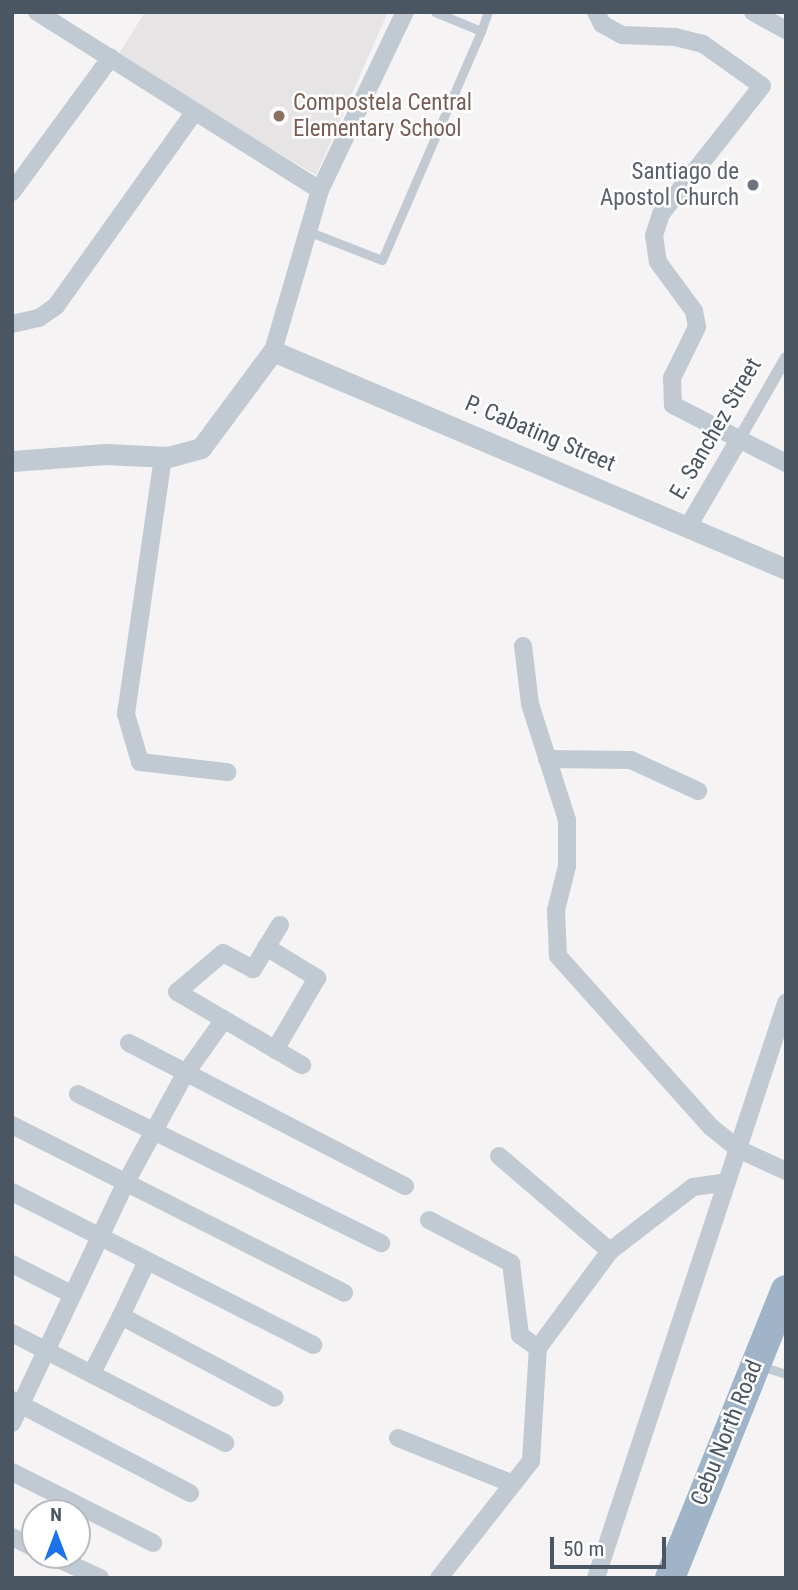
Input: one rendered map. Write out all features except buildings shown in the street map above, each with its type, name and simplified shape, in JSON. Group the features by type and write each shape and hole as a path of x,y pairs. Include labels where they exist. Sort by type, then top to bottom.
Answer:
{"highway":[{"name":"Cebu North Road","path":"677,1575 755,1363 778,1329 786,1290"}],"street":[{"path":"37,12 320,190"},
{"path":"12,461 106,454 163,457 201,448 273,351 310,232 320,190 405,12"},
{"path":"596,12 602,24 622,35 675,37 703,44 762,86 668,204 654,235 658,262 694,311 696,327 672,378 673,405 738,441 786,463"},
{"path":"754,12 786,30"},
{"path":"12,192 111,57"},
{"path":"12,324 40,318 56,306 195,111"},
{"name":"P. Cabating Street","path":"273,351 688,525 786,569"},
{"name":"E. Sanchez Street","path":"688,525 786,358"},
{"path":"163,457 126,714 140,762 228,772"},
{"path":"523,646 524,678 567,820 567,866 556,910 558,956 641,1053 738,1149 786,1171"},
{"path":"547,759 631,760 698,791"},
{"path":"280,925 253,969 223,953 177,992 302,1065"},
{"path":"266,947 317,978 275,1050"},
{"path":"596,1578 786,1003"},
{"path":"12,1423 17,1403 74,1295 125,1184 185,1074 223,1021"},
{"path":"130,1043 185,1074 405,1186"},
{"path":"78,1094 381,1244"},
{"path":"12,1125 344,1293"},
{"path":"499,1156 610,1251"},
{"path":"439,1578 531,1461 538,1348 610,1251 693,1188 727,1182"},
{"path":"12,1192 313,1345"},
{"path":"429,1220 511,1263 520,1335 538,1348"},
{"path":"92,1373 147,1261"},
{"path":"12,1264 74,1295"},
{"path":"121,1316 275,1398"},
{"path":"12,1333 225,1443"},
{"path":"17,1403 190,1493"},
{"path":"397,1438 513,1484"},
{"path":"12,1472 153,1543"},
{"path":"80,1569 100,1578"}],"lane":[{"path":"435,12 481,31"},
{"path":"310,232 382,260 488,12"},
{"path":"755,1363 786,1374"}],"shaded area":[{"name":"Compostela Central Elementary School","path":"145,12 388,12 316,175 117,57"}],"place":[{"name":"Compostela Central Elementary School","path":"279,116"},
{"name":"Santiago de Apostol Church","path":"753,185"}]}
